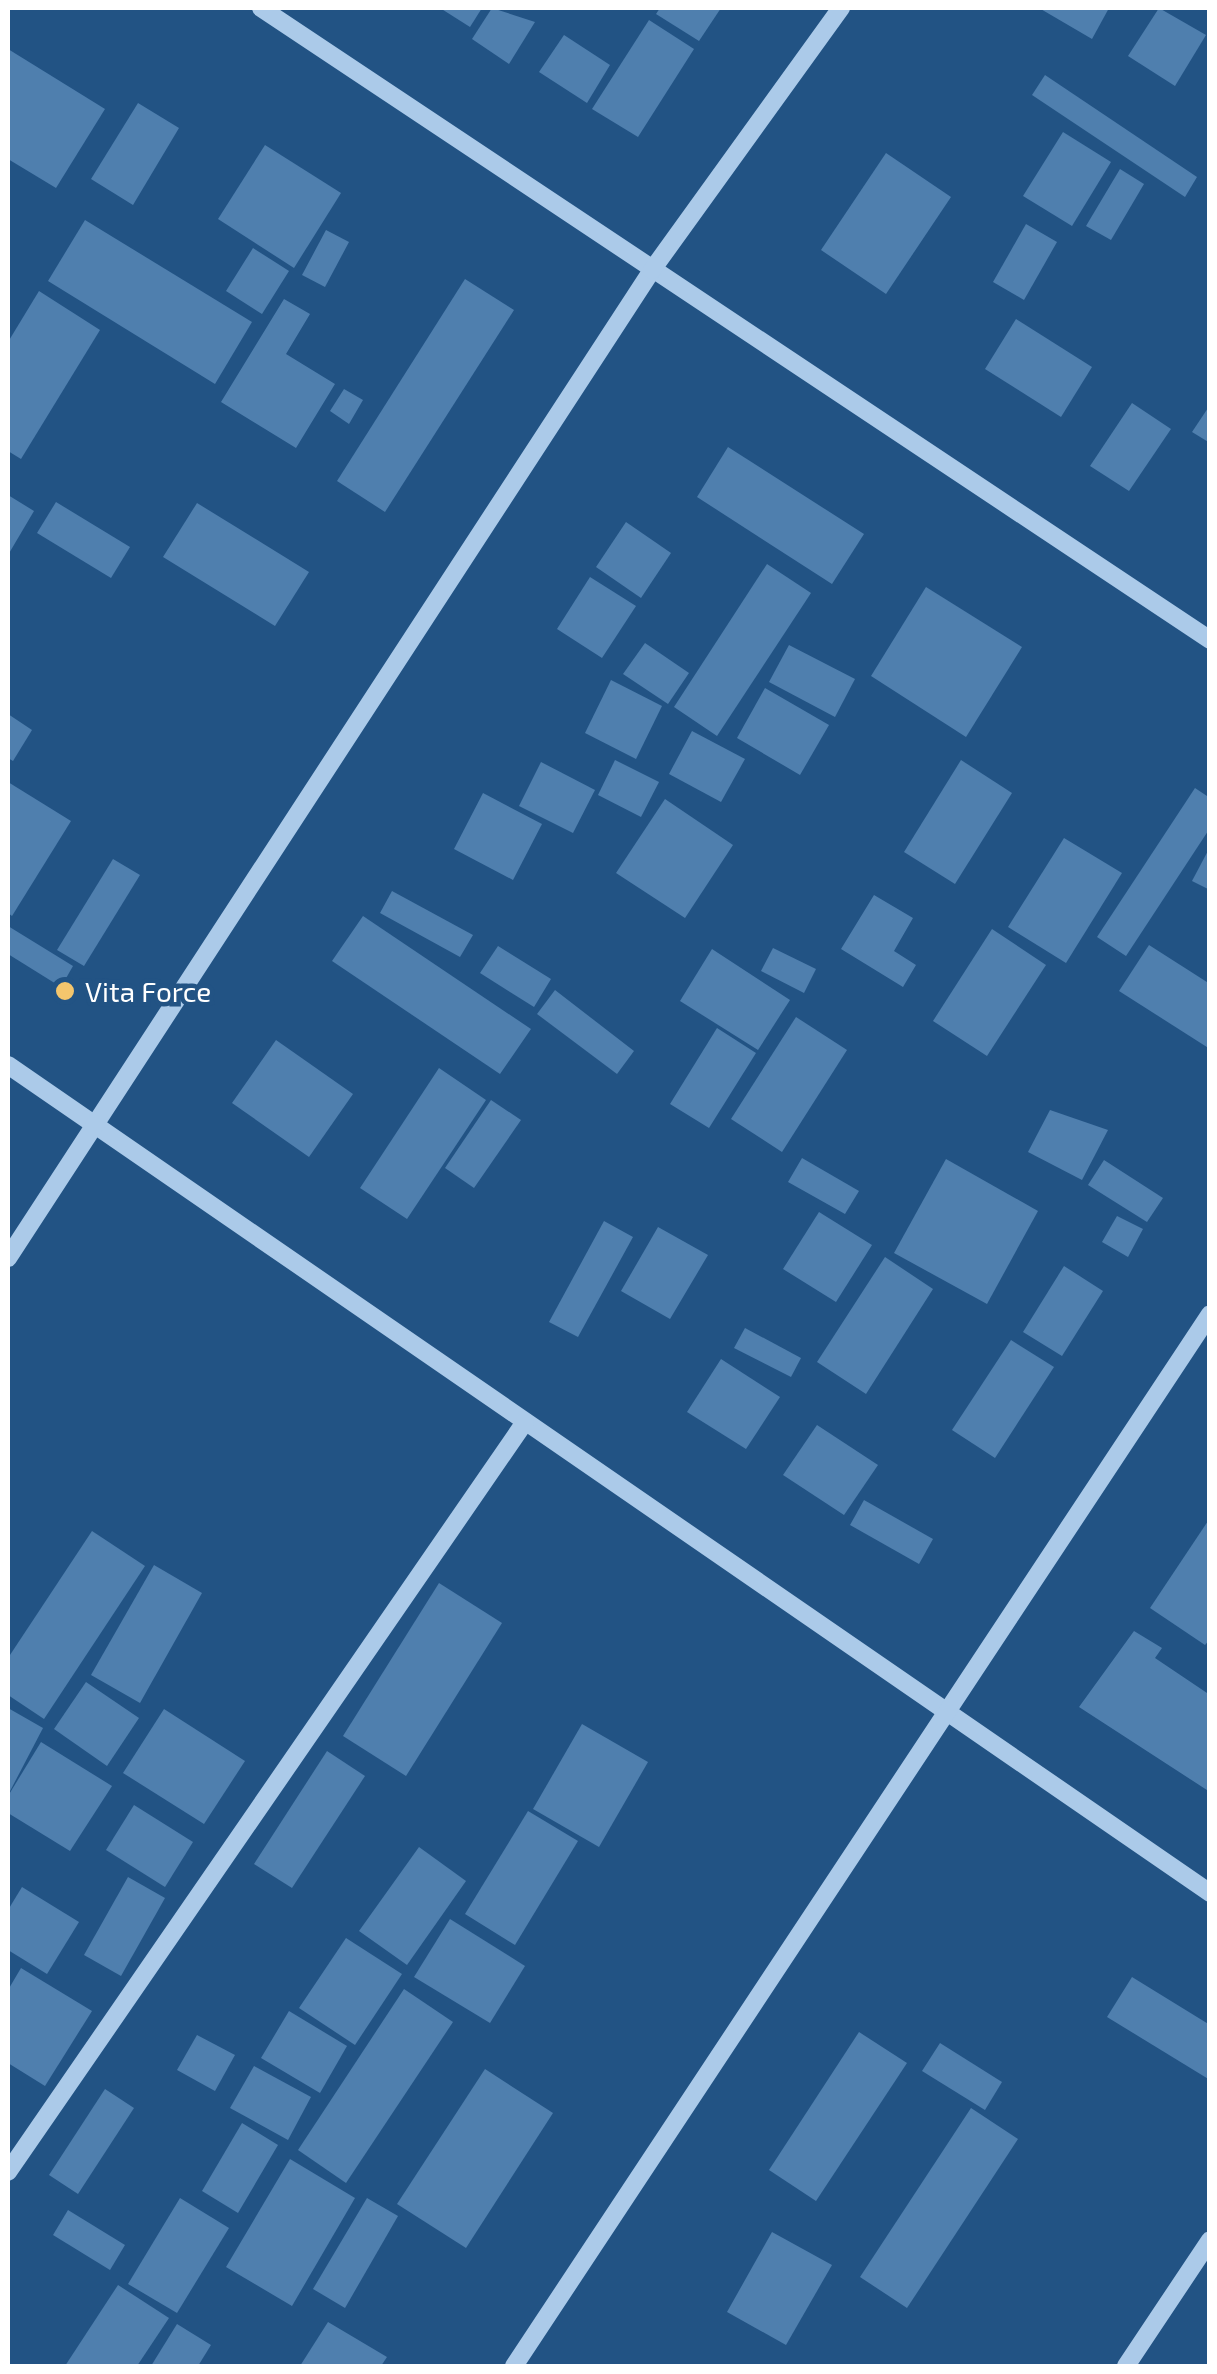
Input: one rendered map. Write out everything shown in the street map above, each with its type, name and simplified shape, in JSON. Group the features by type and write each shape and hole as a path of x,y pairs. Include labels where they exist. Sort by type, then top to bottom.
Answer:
{"street":[{"path":"261,8 1210,640"},
{"path":"8,1258 100,1124 652,270 841,8"},
{"path":"8,1065 100,1124 942,1715 1210,1892"},
{"path":"514,2366 1210,1314"},
{"path":"8,2172 525,1422"},
{"path":"1126,2366 1210,2240"}],"building":[{"path":"440,8 482,8 470,27"},
{"path":"492,8 535,22 509,64 472,39"},
{"path":"660,8 721,8 699,41 656,14"},
{"path":"1039,8 1109,8 1092,39"},
{"path":"1159,8 1206,35 1175,86 1128,56"},
{"path":"649,20 694,49 638,137 592,109"},
{"path":"564,35 610,65 587,103 539,72"},
{"path":"8,49 105,109 56,188 8,159"},
{"path":"1045,75 1197,177 1185,197 1032,95"},
{"path":"138,103 179,128 133,205 91,179"},
{"path":"1063,132 1111,162 1072,226 1023,196"},
{"path":"265,145 341,193 294,268 218,219"},
{"path":"886,153 951,197 886,294 821,250"},
{"path":"1120,169 1144,184 1111,240 1086,226"},
{"path":"85,220 252,322 215,384 48,281"},
{"path":"1026,224 1057,242 1024,300 993,282"},
{"path":"326,230 349,242 325,287 302,275"},
{"path":"253,248 289,271 262,314 226,291"},
{"path":"465,279 514,310 385,512 337,481"},
{"path":"39,291 100,330 21,459 8,451 8,342"},
{"path":"284,299 310,314 286,354 335,384 296,448 221,402"},
{"path":"1016,319 1092,367 1061,417 985,369"},
{"path":"344,389 363,400 349,424 330,411"},
{"path":"1132,403 1171,429 1129,491 1090,466"},
{"path":"1210,405 1210,443 1192,432"},
{"path":"728,447 864,534 832,584 697,497"},
{"path":"8,495 34,511 8,555"},
{"path":"56,502 130,547 111,578 37,533"},
{"path":"197,503 309,572 275,626 163,557"},
{"path":"626,522 671,553 641,598 596,567"},
{"path":"767,564 811,593 717,736 674,707"},
{"path":"590,577 636,606 602,658 557,629"},
{"path":"926,587 1022,647 966,737 871,676"},
{"path":"645,643 689,673 668,704 623,674"},
{"path":"789,645 855,679 835,717 769,682"},
{"path":"611,680 662,706 636,759 585,733"},
{"path":"765,688 829,725 800,775 737,738"},
{"path":"8,714 32,730 13,761 8,758"},
{"path":"692,731 745,759 721,802 669,774"},
{"path":"615,760 659,782 641,817 598,795"},
{"path":"961,760 1012,793 955,884 904,852"},
{"path":"541,762 595,790 573,833 519,806"},
{"path":"8,782 71,821 12,916 8,913"},
{"path":"1195,788 1210,798 1210,828 1126,956 1097,937"},
{"path":"483,793 542,824 513,880 454,849"},
{"path":"665,799 733,845 685,918 616,873"},
{"path":"1064,838 1122,873 1066,963 1008,927"},
{"path":"1210,847 1210,890 1192,881"},
{"path":"113,859 140,875 84,966 57,950"},
{"path":"392,891 473,935 460,957 380,913"},
{"path":"874,895 913,918 894,951 916,965 903,987 841,949"},
{"path":"363,916 531,1029 500,1074 332,961"},
{"path":"8,926 73,966 61,987 8,954"},
{"path":"992,929 1046,965 987,1056 933,1021"},
{"path":"1149,945 1210,984 1210,1049 1119,991"},
{"path":"498,946 551,979 534,1007 480,973"},
{"path":"773,948 816,969 804,993 761,971"},
{"path":"712,949 790,1000 758,1050 680,1001"},
{"path":"555,990 634,1051 617,1074 537,1014"},
{"path":"796,1017 847,1050 782,1152 731,1119"},
{"path":"717,1028 756,1053 709,1128 670,1104"},
{"path":"276,1040 353,1094 309,1157 232,1103"},
{"path":"439,1068 486,1100 407,1219 360,1188"},
{"path":"491,1100 521,1120 474,1188 445,1168"},
{"path":"1050,1110 1108,1130 1082,1180 1028,1152"},
{"path":"802,1158 859,1191 845,1214 788,1182"},
{"path":"946,1159 1038,1211 987,1304 894,1253"},
{"path":"1104,1160 1163,1198 1147,1222 1088,1185"},
{"path":"819,1212 872,1245 836,1302 783,1269"},
{"path":"1117,1216 1143,1229 1128,1257 1102,1242"},
{"path":"604,1221 633,1237 578,1337 549,1322"},
{"path":"658,1227 708,1255 670,1319 621,1291"},
{"path":"885,1257 933,1289 866,1394 817,1362"},
{"path":"1064,1266 1103,1291 1062,1356 1023,1332"},
{"path":"745,1328 801,1358 791,1377 734,1348"},
{"path":"1011,1340 1054,1367 995,1458 952,1430"},
{"path":"721,1359 780,1397 746,1449 687,1412"},
{"path":"817,1425 878,1465 844,1515 783,1475"},
{"path":"864,1500 933,1539 919,1564 850,1525"},
{"path":"1210,1518 1210,1639 1205,1645 1150,1608"},
{"path":"92,1531 145,1566 44,1719 8,1695 8,1658"},
{"path":"154,1565 202,1593 140,1703 91,1675"},
{"path":"439,1583 502,1623 406,1776 343,1736"},
{"path":"1134,1631 1162,1648 1155,1658 1210,1695 1210,1792 1079,1707"},
{"path":"86,1682 139,1718 107,1766 54,1729"},
{"path":"8,1708 43,1728 8,1795"},
{"path":"164,1709 245,1761 204,1824 123,1773"},
{"path":"582,1724 648,1762 599,1847 533,1809"},
{"path":"41,1742 112,1786 70,1851 8,1813 8,1796"},
{"path":"327,1751 365,1776 292,1888 254,1864"},
{"path":"134,1805 193,1842 165,1887 106,1850"},
{"path":"528,1811 578,1841 515,1945 465,1914"},
{"path":"419,1847 466,1881 407,1965 359,1931"},
{"path":"128,1877 165,1898 121,1976 84,1955"},
{"path":"22,1887 79,1922 47,1974 8,1950 8,1910"},
{"path":"450,1919 525,1966 490,2023 414,1977"},
{"path":"346,1938 402,1974 355,2045 299,2008"},
{"path":"21,1968 92,2011 45,2086 8,2063 8,1990"},
{"path":"1132,1977 1210,2025 1210,2080 1107,2017"},
{"path":"404,1989 453,2022 346,2183 298,2150"},
{"path":"289,2011 347,2046 320,2093 261,2058"},
{"path":"859,2032 907,2063 816,2201 769,2170"},
{"path":"197,2035 235,2055 215,2091 177,2070"},
{"path":"940,2043 1002,2082 985,2110 922,2071"},
{"path":"254,2066 311,2097 288,2140 230,2108"},
{"path":"485,2069 553,2113 466,2248 397,2204"},
{"path":"105,2089 134,2108 78,2194 49,2175"},
{"path":"971,2108 1018,2139 907,2308 860,2277"},
{"path":"242,2123 278,2145 238,2213 202,2191"},
{"path":"290,2159 355,2198 292,2306 226,2267"},
{"path":"180,2198 229,2228 177,2313 128,2284"},
{"path":"367,2198 398,2216 345,2308 313,2289"},
{"path":"68,2210 125,2245 110,2270 53,2235"},
{"path":"772,2232 832,2265 786,2345 727,2312"},
{"path":"118,2285 169,2318 137,2366 65,2366"},
{"path":"328,2322 387,2357 381,2366 300,2366"},
{"path":"177,2324 211,2345 198,2366 151,2366"}],"place":[{"name":"Vita Force","path":"65,991"}]}
